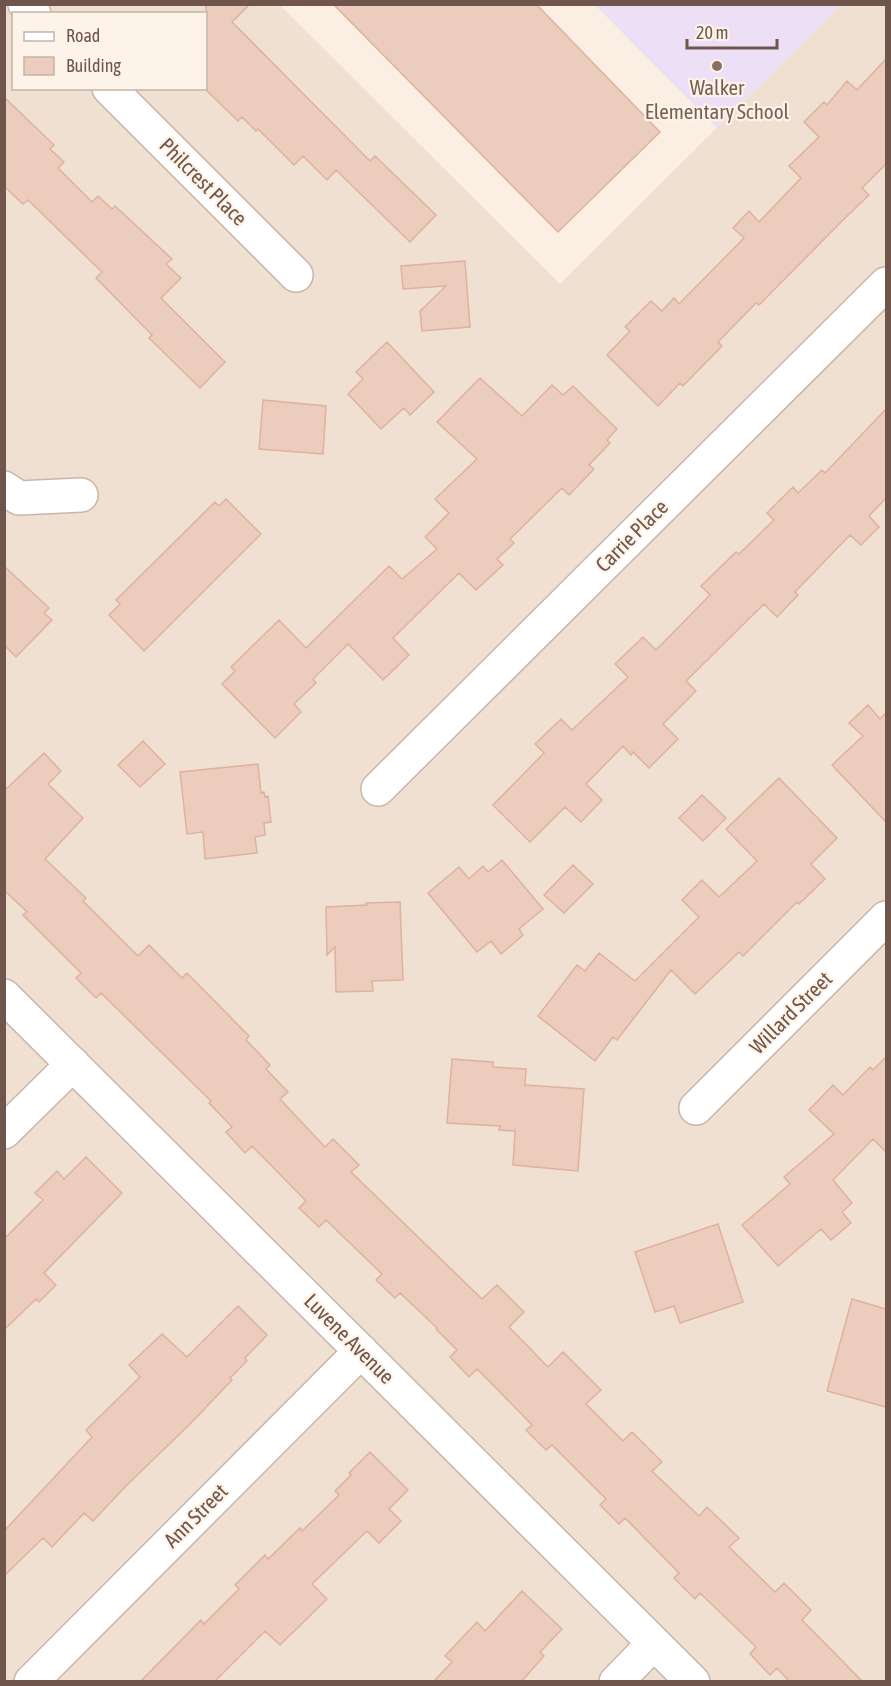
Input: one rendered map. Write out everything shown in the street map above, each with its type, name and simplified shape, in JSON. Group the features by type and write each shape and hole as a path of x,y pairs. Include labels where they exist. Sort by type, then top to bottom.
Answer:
{"street":[{"name":"Philcrest Place","path":"111,90 296,275"},
{"name":"Carrie Place","path":"378,789 886,284"},
{"path":"4,488 19,498 81,495"},
{"name":"Willard Street","path":"696,1108 886,918"},
{"name":"Luvene Avenue","path":"4,996 693,1682"},
{"path":"4,1132 73,1064"},
{"name":"Ann Street","path":"31,1682 361,1351"},
{"path":"616,1682 654,1643"}],"shaded area":[{"path":"5,5 280,5 560,284 840,5 886,5 886,1681 5,1682"},
{"name":"Walker Elementary School","path":"595,5 840,5 717,128"}],"building":[{"path":"206,4 250,4 232,22 370,161 375,156 436,215 410,242 336,170 327,180 303,156 294,165 258,129 256,131 242,117 238,121 206,90"},
{"path":"333,4 536,4 660,132 558,232"},
{"path":"886,59 886,164 862,188 869,195 759,305 756,303 718,342 722,346 683,386 680,383 658,406 607,355 630,331 625,327 651,301 662,311 674,298 679,304 744,238 733,228 749,211 759,222 801,178 789,166 819,137 804,122 824,102 827,105 847,81 857,90"},
{"path":"4,97 54,145 50,149 64,162 58,168 92,202 98,196 112,209 115,206 172,259 166,264 181,278 161,298 225,362 200,388 149,338 152,335 96,278 102,272 28,200 23,204 4,186"},
{"path":"465,261 470,327 422,331 420,311 446,286 403,289 401,266"},
{"path":"387,342 434,392 410,415 404,408 381,429 348,394 363,379 356,372"},
{"path":"480,378 522,416 552,385 563,395 573,386 617,429 607,440 610,443 589,465 594,469 569,495 562,488 510,539 514,543 497,559 503,565 476,590 459,573 393,638 409,655 383,680 348,644 313,679 316,683 294,704 301,712 275,738 222,684 235,671 231,667 279,620 306,648 389,566 402,579 437,549 425,537 449,513 435,499 477,459 437,422"},
{"path":"263,400 326,406 323,454 259,449"},
{"path":"886,409 886,498 869,516 879,527 861,545 850,535 795,592 798,595 777,617 764,604 686,681 696,691 663,724 678,739 649,768 633,752 631,755 623,746 586,784 602,800 581,822 565,807 530,842 493,805 544,753 535,744 561,719 572,730 628,677 615,664 643,637 656,650 710,595 701,586 774,520 767,513 793,487 798,493 822,470 825,473"},
{"path":"226,499 261,534 144,651 109,615 120,604 116,600 215,502 219,506"},
{"path":"4,566 49,608 44,613 52,620 16,657 4,645"},
{"path":"868,705 880,719 886,713 886,822 832,765 863,736 849,723"},
{"path":"143,741 165,764 140,787 118,765"},
{"path":"44,753 61,771 48,784 83,818 45,859 86,898 83,901 138,956 149,945 182,978 187,973 249,1036 246,1040 270,1065 266,1069 288,1092 280,1099 325,1147 333,1139 359,1165 351,1172 482,1299 497,1285 524,1312 509,1327 548,1367 563,1352 601,1390 586,1404 623,1441 632,1432 662,1462 652,1471 699,1516 707,1507 739,1538 729,1547 775,1592 784,1583 811,1610 802,1620 863,1682 790,1682 777,1668 770,1675 750,1654 756,1647 700,1593 695,1599 674,1578 679,1573 625,1518 619,1524 600,1505 606,1499 552,1445 546,1450 526,1430 532,1425 477,1369 469,1377 450,1357 457,1350 437,1328 400,1293 395,1298 376,1280 382,1274 326,1220 319,1227 299,1208 306,1201 252,1146 245,1153 226,1132 232,1127 209,1103 211,1101 101,993 96,998 76,978 81,973 23,915 27,912 4,890 4,791"},
{"path":"258,764 261,793 264,792 265,797 268,796 271,822 264,823 265,835 255,837 257,853 205,859 203,832 187,834 180,772"},
{"path":"779,778 837,838 811,864 825,879 799,904 797,902 743,956 739,952 695,994 671,970 617,1040 613,1037 595,1061 538,1016 577,965 585,971 599,953 635,981 699,917 682,900 702,880 719,897 757,861 726,829"},
{"path":"702,795 726,818 703,841 679,818"},
{"path":"502,860 543,909 519,929 523,935 501,954 491,941 477,952 428,893 459,867 469,879 483,866 488,872"},
{"path":"573,865 593,884 564,913 544,895"},
{"path":"400,902 403,980 372,981 373,991 336,992 335,947 327,955 326,907"},
{"path":"886,1057 886,1152 873,1139 833,1180 852,1203 842,1212 851,1223 831,1240 821,1229 778,1266 742,1225 790,1184 784,1177 834,1134 809,1110 833,1085 843,1095 870,1067 873,1070"},
{"path":"452,1059 493,1062 493,1067 526,1069 525,1085 584,1089 578,1171 513,1165 515,1131 499,1130 500,1126 447,1123"},
{"path":"86,1157 122,1193 44,1273 56,1285 39,1302 36,1299 4,1330 4,1239 43,1200 35,1193 57,1171 64,1179"},
{"path":"718,1224 743,1302 680,1323 674,1306 655,1312 635,1252"},
{"path":"852,1299 886,1309 886,1407 827,1391"},
{"path":"238,1306 267,1335 245,1358 247,1361 230,1378 232,1380 93,1521 84,1513 52,1547 43,1538 4,1576 4,1531 92,1437 86,1430 140,1377 129,1365 162,1334 187,1357"},
{"path":"370,1452 408,1490 389,1509 401,1521 379,1543 367,1531 312,1584 327,1599 280,1645 265,1631 214,1682 140,1682 201,1620 204,1624 239,1589 235,1585 265,1555 268,1559 300,1528 302,1531 339,1495 335,1491"},
{"path":"522,1591 562,1629 540,1652 544,1656 521,1682 433,1682 452,1662 445,1656 477,1622 485,1631"}],"place":[{"name":"Walker Elementary School","path":"717,66"}]}
